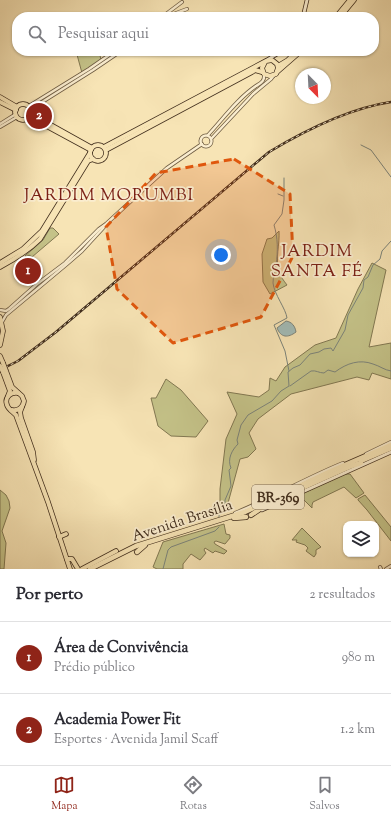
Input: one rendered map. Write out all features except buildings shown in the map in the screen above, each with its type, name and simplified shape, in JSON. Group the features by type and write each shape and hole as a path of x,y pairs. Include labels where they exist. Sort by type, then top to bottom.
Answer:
{"highway":[{"name":"Avenida Brasília","path":"90,569 128,549 161,537 224,519 263,504 329,470 371,454 391,443"},
{"path":"362,463 381,446"},
{"name":"Avenida Brasília","path":"94,569 123,554 145,545 264,506 348,467 362,463 391,448"},
{"path":"340,464 352,462"},
{"path":"318,481 329,474 329,470"},
{"path":"312,480 320,476 320,473"},
{"path":"251,515 264,506"},
{"path":"224,519 235,515 246,517"},
{"path":"161,537 166,535 169,531 182,531"},
{"path":"137,552 145,545"},
{"path":"116,552 128,549"}],"main road":[{"path":"304,12 307,0"},
{"path":"340,12 350,0"},
{"path":"344,12 354,0"},
{"path":"275,56 274,61 278,66"},
{"path":"105,149 275,56"},
{"path":"276,73 278,66 292,56"},
{"path":"105,149 252,72 257,70 270,76 276,73 295,56"},
{"path":"266,61 274,61"},
{"path":"263,73 262,68 266,61"},
{"path":"0,97 22,120 30,112"},
{"path":"0,102 16,112"},
{"path":"16,112 22,104 30,112 67,140 91,150"},
{"path":"30,112 91,150 93,159"},
{"path":"0,263 23,249 42,231 91,150 97,145 105,149"},
{"path":"0,267 17,259 40,239 88,162 93,159 98,161 103,159 106,155 105,149"},
{"path":"0,317 3,331 0,345"},
{"path":"0,356 1,364 10,391 6,403 16,415 48,502 70,569"},
{"path":"4,372 12,387 24,398 20,412 33,452 34,465"},
{"path":"7,397 12,393 18,393"},
{"path":"12,410 18,410 22,407"},
{"path":"246,517 362,463 391,452"},
{"path":"59,537 66,534"},
{"path":"82,569 116,552"},
{"path":"67,559 72,559 78,569"}],"street":[{"path":"169,12 182,2"},
{"path":"177,12 187,9"},
{"path":"30,112 108,56"},
{"path":"30,112 114,56"},
{"path":"202,144 200,141 201,138 204,135 208,135 245,95 262,82 264,79 263,73"},
{"path":"2,322 6,315 82,251 106,224 167,168 202,144 206,146 209,145 211,139 253,94 276,73"},
{"path":"0,124 16,112"},
{"path":"0,127 16,112"},
{"path":"208,135 211,139"},
{"path":"0,310 6,311 9,309 37,284 65,263 99,229 106,224"},
{"path":"235,515 320,473 391,443"},
{"path":"386,569 391,566"}],"highlighted area":[{"path":"234,159 290,194 293,256 261,317 173,343 117,289 106,227 156,173"}],"shaded area":[{"path":"77,56 100,56 101,60 82,73"},
{"path":"50,228 53,228 59,234 32,257 29,255 26,257 25,256 43,240"},
{"path":"279,231 278,267 280,275 287,285 270,294 263,282 262,254 267,239 272,238"},
{"path":"372,263 386,270 369,347 391,343 391,379 372,373 369,380 357,377 291,394 258,419 249,433 256,449 248,457 240,459 228,503 220,513 220,489 226,439 237,414 227,392 259,397 269,390 270,378 276,381 285,367 315,345 336,338 358,289"},
{"path":"166,379 181,390 208,421 196,437 171,436 158,426 151,398 156,398"},
{"path":"345,474 350,474 364,493 356,498 344,487 313,502 312,508 299,495"},
{"path":"0,490 6,495 10,508 2,531 6,543 4,569 0,569"},
{"path":"365,495 391,527 391,541 379,526 379,521 376,521 358,499"},
{"path":"224,524 226,534 230,535 230,538 225,544 216,541 214,542 227,551 224,554 215,551 213,553 205,548 204,550 206,553 200,560 191,554 183,564 183,569 157,569 153,567 163,542"},
{"path":"302,528 321,547 316,550 314,557 306,551 308,548 305,545 296,542 297,540 292,540"}],"water":[{"path":"286,321 293,325 296,332 288,336 281,334 277,328"}],"waterway":[{"path":"361,145 371,150 391,177"},
{"path":"284,178 284,200 282,214 274,225 277,250 273,283 275,292 285,310 287,318 274,325 285,351 289,371"},
{"path":"278,194 283,196"},
{"path":"219,517 219,509 225,505 225,500 231,486 229,470 231,468 230,458 232,452 238,444 237,440 241,425 248,415 272,401 281,391 289,386 288,372 300,365 310,354 331,348 333,351 345,330 348,315 363,288 364,280 368,277 373,265 380,259 382,251 391,241"},
{"path":"290,386 311,371 324,373 328,370 335,372 344,366 358,362 368,363 391,371"},
{"path":"163,569 168,550 171,547 215,531 219,527"}],"railway":[{"path":"0,370 18,361 56,332 269,152 328,121 360,109 391,102"}],"place":[{"name":"Academia Power Fit","path":"39,116"},
{"name":"Área de Convivência","path":"28,271"}],"district":[{"name":"JARDIM MORUMBI","path":"109,194"},
{"name":"JARDIM SANTA FÉ","path":"317,260"}]}
